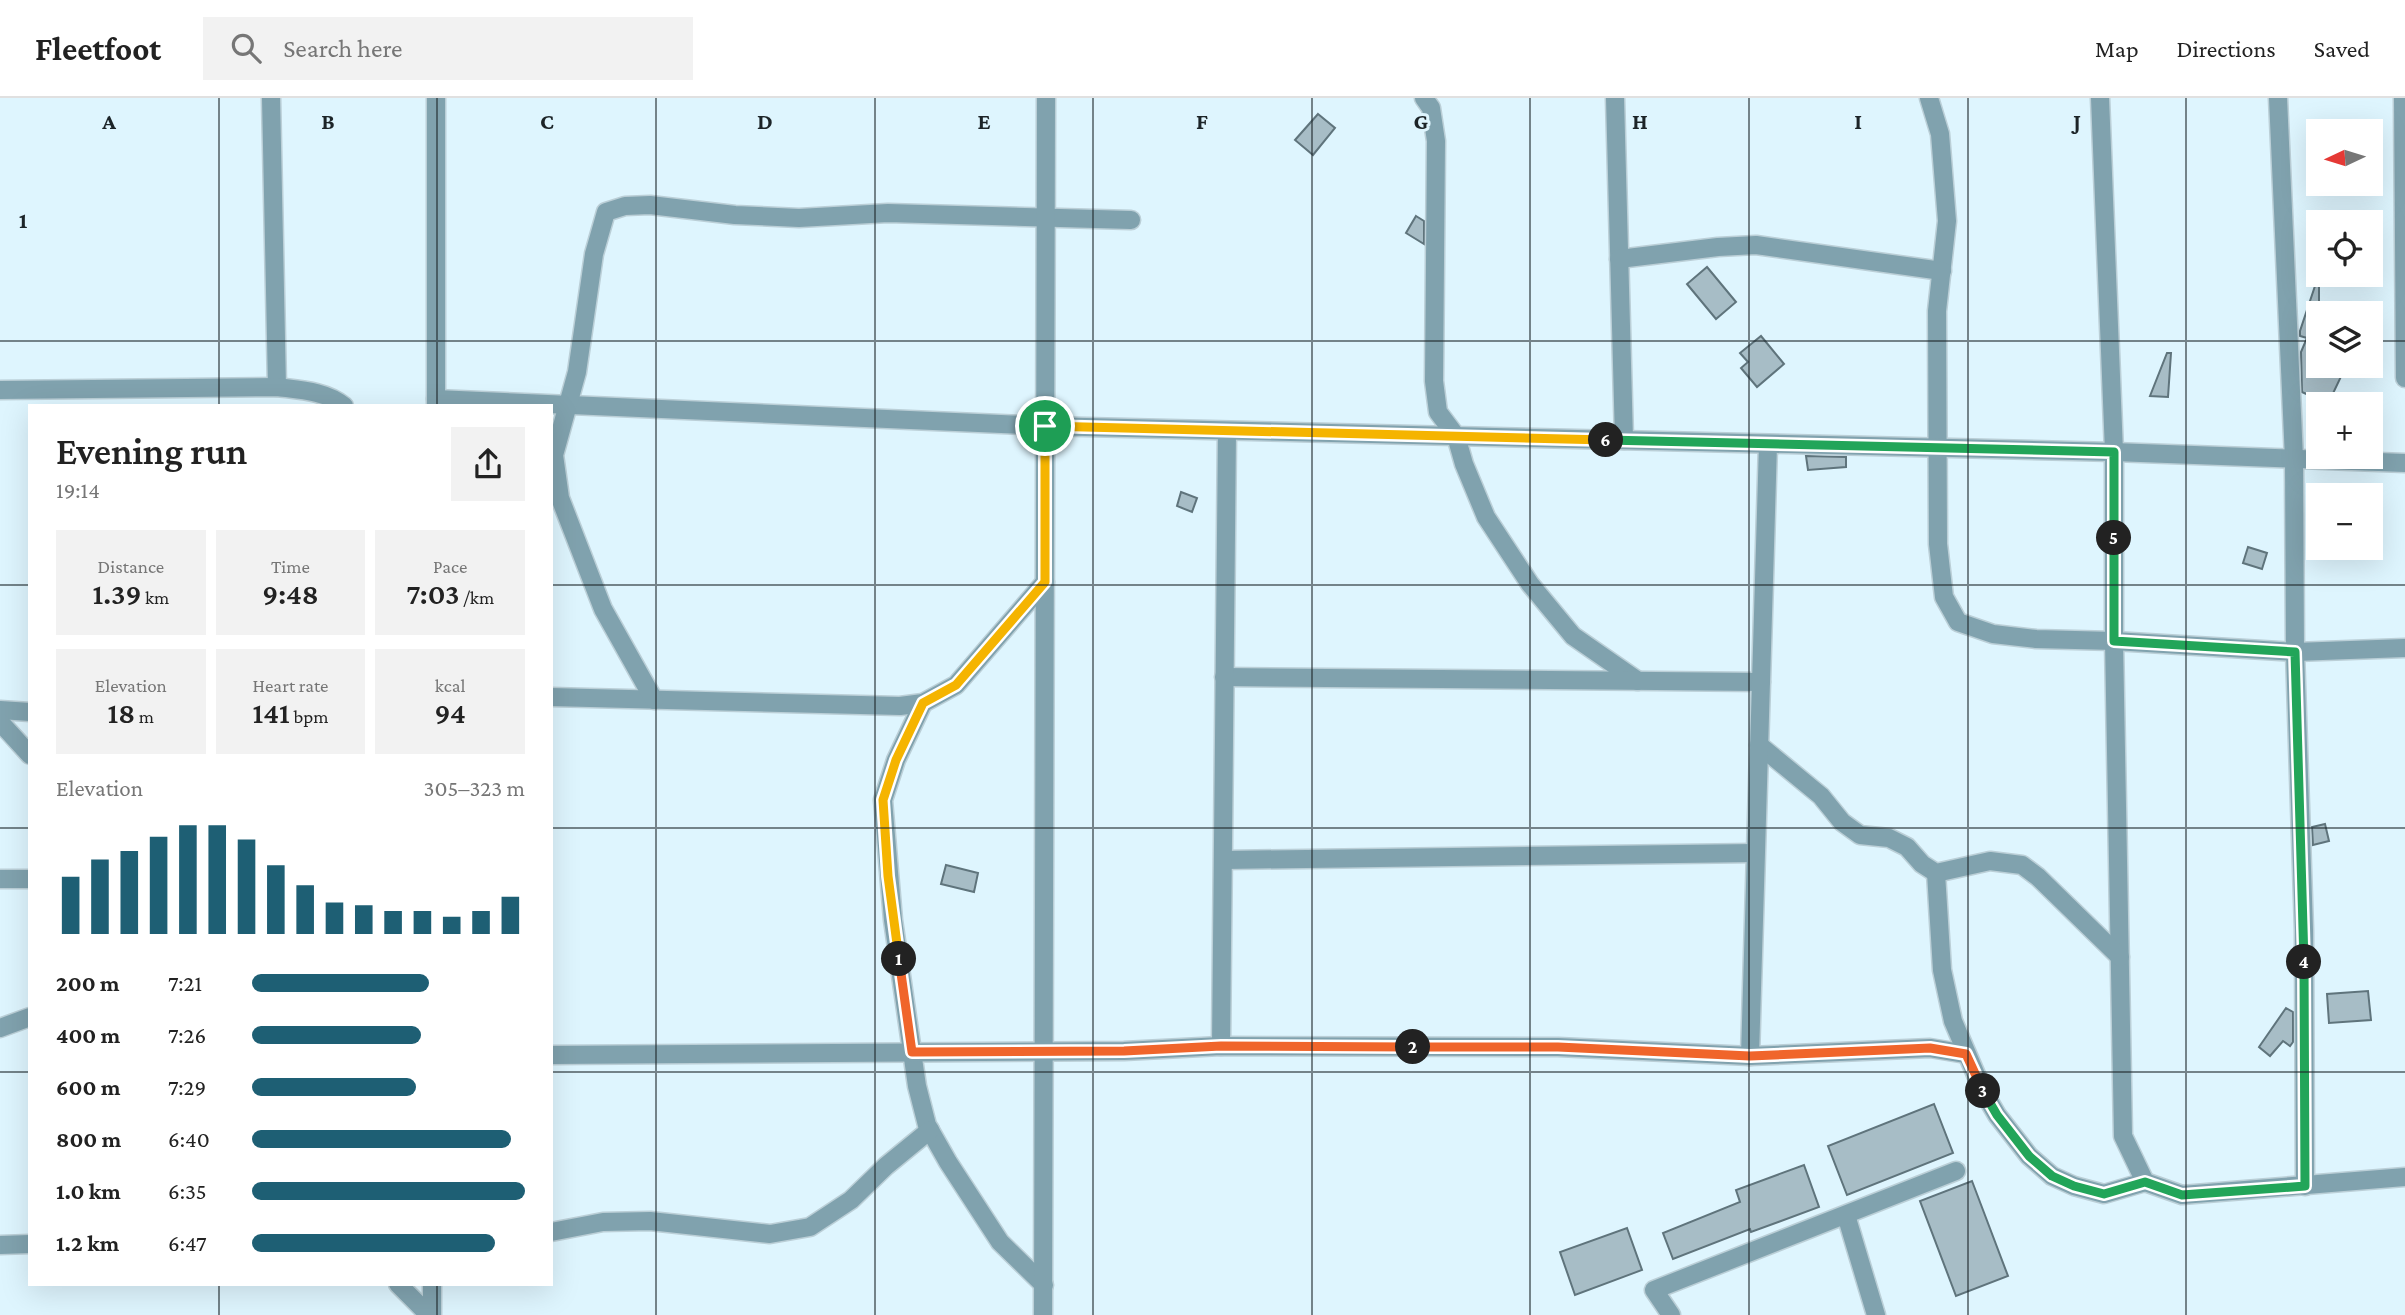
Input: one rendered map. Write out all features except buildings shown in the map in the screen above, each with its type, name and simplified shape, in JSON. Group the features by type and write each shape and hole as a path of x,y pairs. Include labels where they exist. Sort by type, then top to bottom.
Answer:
{"street":[{"path":"271,98 277,387"},
{"path":"436,98 436,403 502,404"},
{"path":"1043,1315 1046,98"},
{"path":"1424,98 1431,108 1436,141 1434,381 1438,412 1456,436 1464,464 1486,517 1530,584 1573,636 1638,681"},
{"path":"1615,98 1624,440"},
{"path":"1929,98 1940,134 1947,221 1937,311 1938,544 1944,597 1958,622 1993,634 2036,639 2295,652 2405,648"},
{"path":"2100,98 2114,452 2114,641 2123,1136 2145,1182"},
{"path":"2278,98 2294,459 2295,652 2304,930 2305,1186"},
{"path":"2403,98 2405,378"},
{"path":"654,700 603,609 560,498 554,455 578,372 594,254 606,212 625,206 650,205 735,215 799,218 888,213 1131,220"},
{"path":"1619,259 1756,245 1942,271"},
{"path":"0,390 277,387 312,392 342,404"},
{"path":"553,405 1045,426 2114,452 2405,464"},
{"path":"1221,1046 1227,431"},
{"path":"1750,1056 1768,444"},
{"path":"553,697 900,706 923,703 956,685 1045,582"},
{"path":"1224,677 1761,682"},
{"path":"923,703 896,760 883,800 893,920 917,1086 930,1130 948,1162 1000,1241 1044,1285"},
{"path":"0,709 28,712"},
{"path":"0,722 28,753"},
{"path":"1759,745 1821,796 1842,822 1860,835 1889,838 1907,847 1922,864 1936,873 1990,860 2022,865 2038,877 2120,957"},
{"path":"1224,860 1755,853"},
{"path":"1936,873 1942,970 1953,1021 1983,1091 1997,1115 2029,1156 2052,1176 2074,1186 2104,1194 2145,1182 2182,1195 2405,1177"},
{"path":"0,878 28,879"},
{"path":"0,1028 28,1018"},
{"path":"553,1055 1124,1051 1221,1046 1558,1047 1750,1056 1930,1048 1966,1054"},
{"path":"553,1232 603,1222 650,1221 770,1234 810,1227 851,1200 886,1166 930,1130"},
{"path":"1671,1315 1654,1290 1956,1171"},
{"path":"1846,1215 1876,1315"},
{"path":"0,1245 28,1244"},
{"path":"400,1286 431,1315"},
{"path":"431,1315 432,1286"}],"route":[{"path":"1045,426 2114,452 2114,641 2295,652 2304,930 2305,1186 2182,1195 2145,1182 2104,1194 2074,1186 2052,1176 2029,1156 1997,1115 1966,1054 1930,1048 1750,1056 1558,1047 1221,1046 1124,1051 912,1052 893,920 883,800 896,760 923,703 956,685 1045,582 1045,426"}]}
